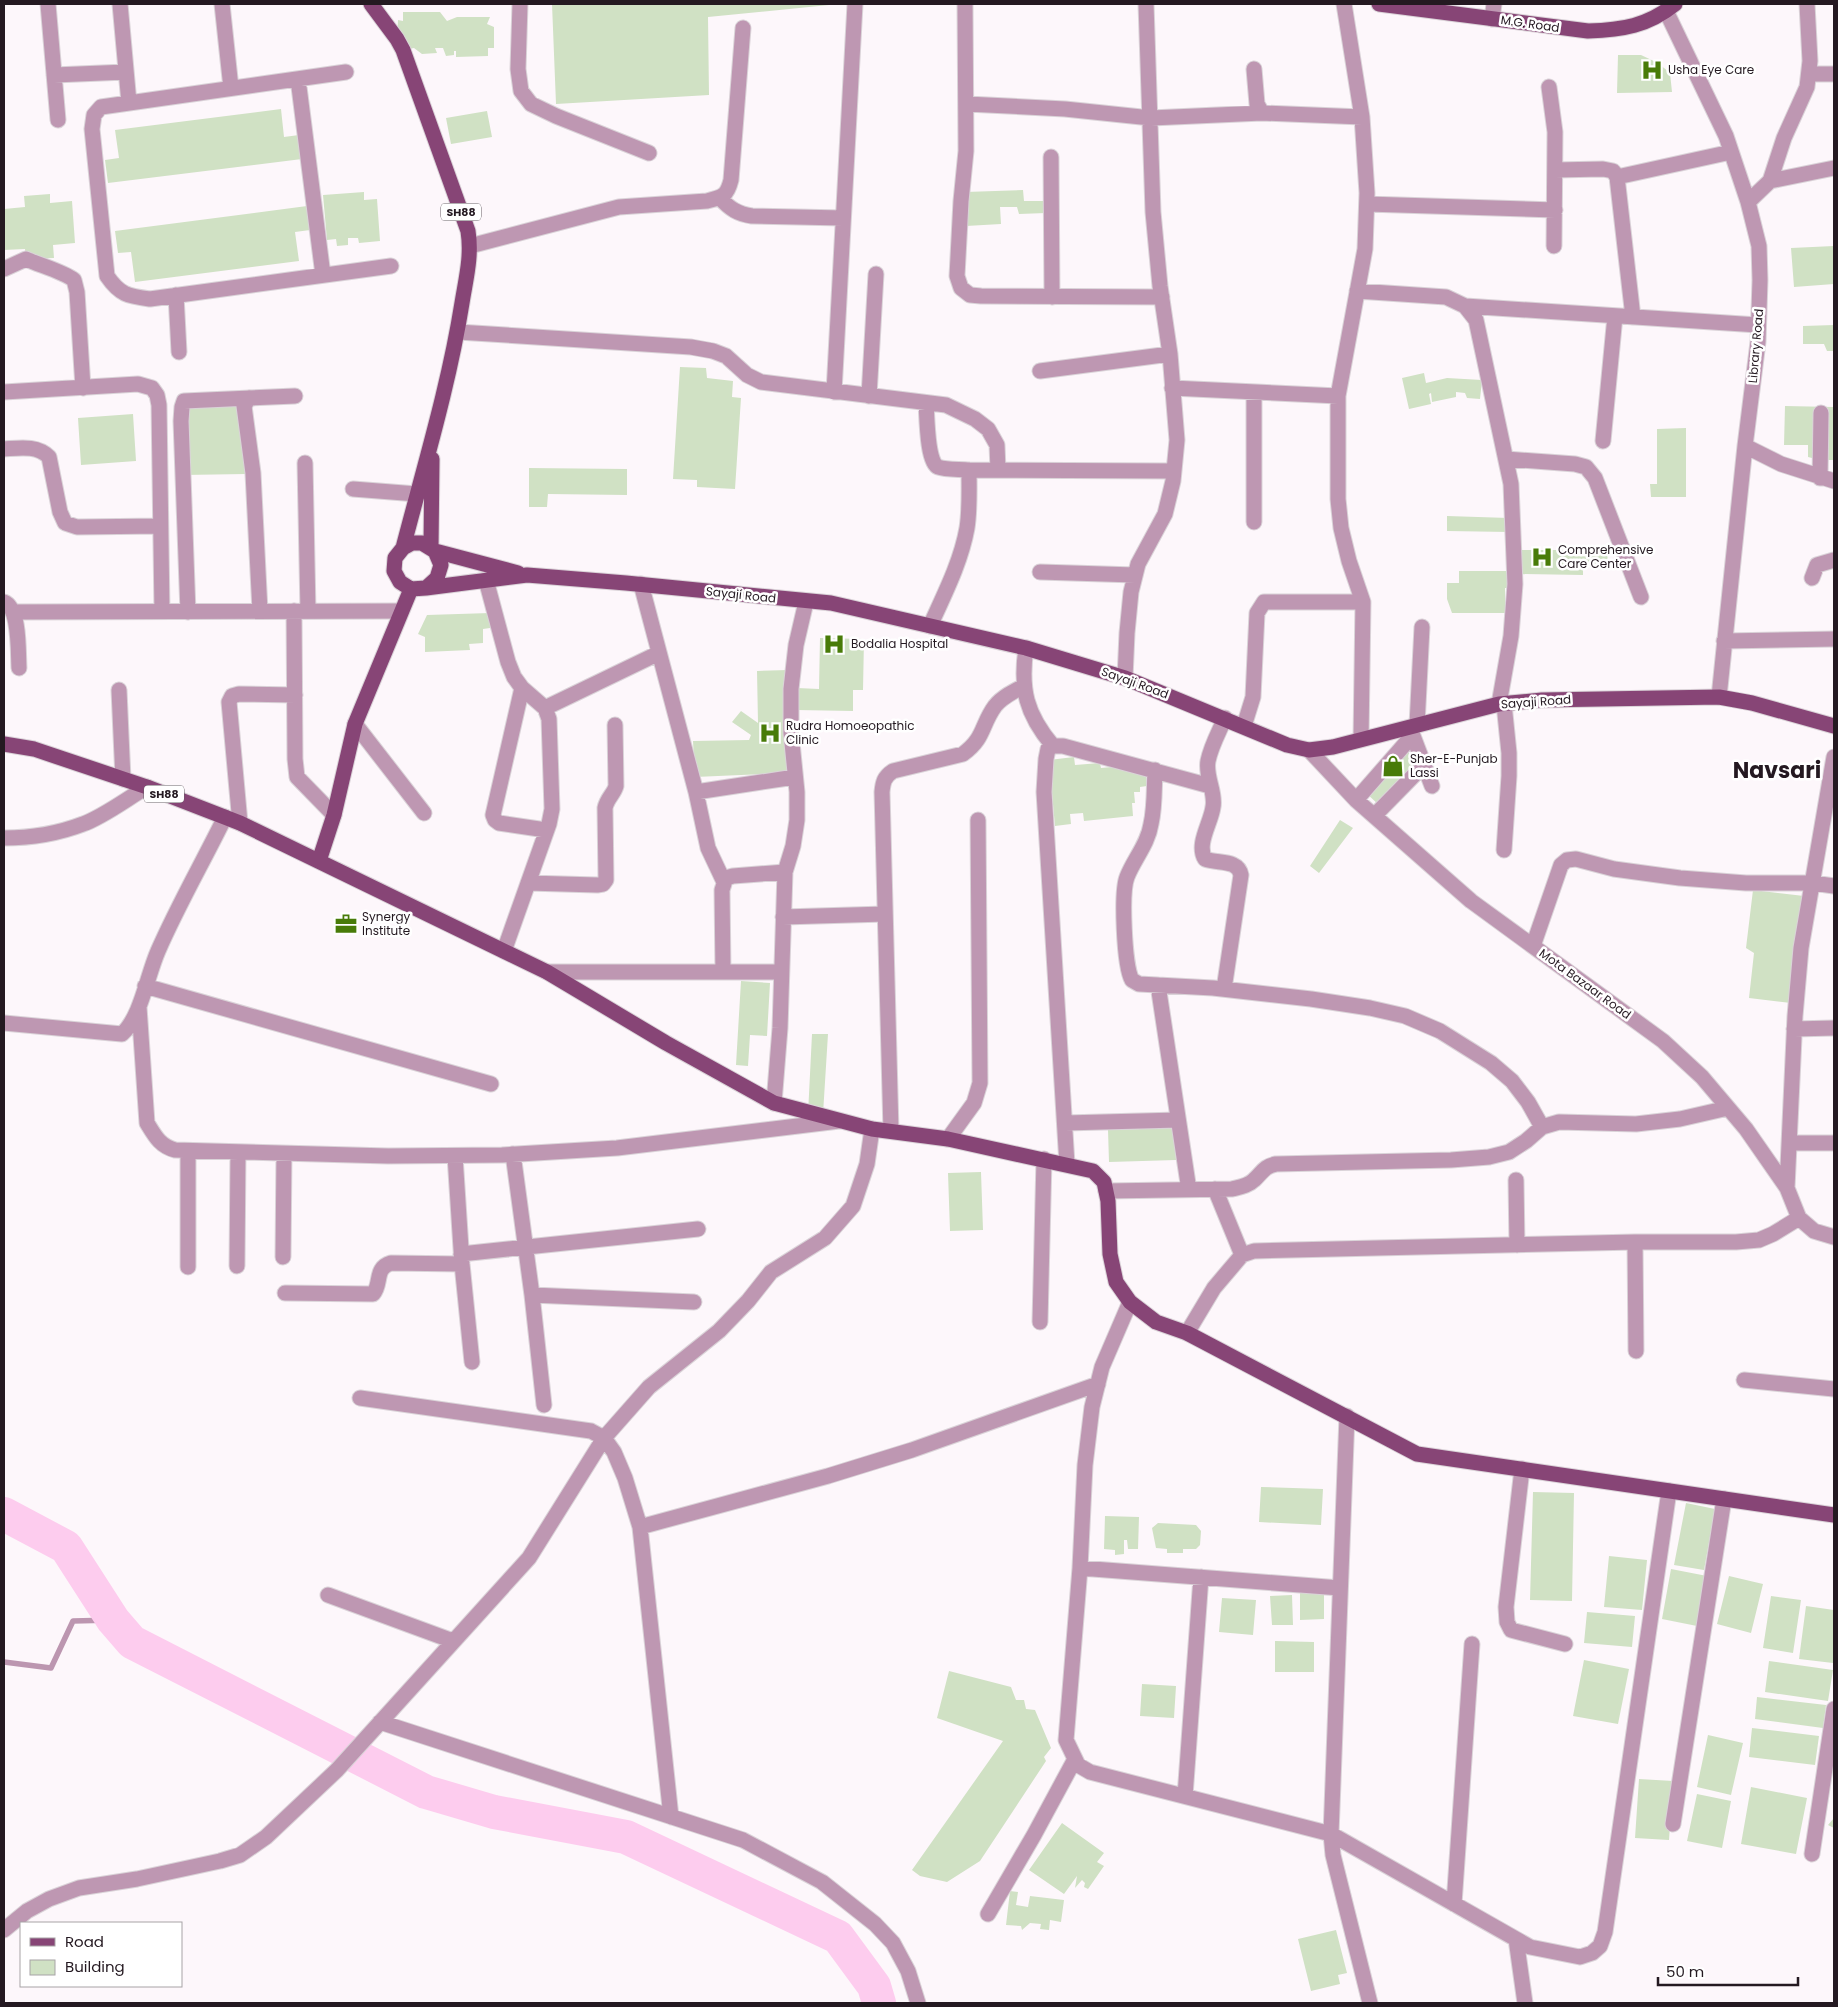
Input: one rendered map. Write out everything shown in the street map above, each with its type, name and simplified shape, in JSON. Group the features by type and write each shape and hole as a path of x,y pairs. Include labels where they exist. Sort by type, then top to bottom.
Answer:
{"main road":[{"name":"SH88","path":"370,4 397,39 403,50 468,231 470,246 469,267 458,332 403,548"},
{"name":"M.G. Road","path":"1379,4 1493,11 1588,31 1619,30 1651,19 1670,8"},
{"name":"SH88","path":"432,435 433,549"},
{"path":"419,588 400,582 394,571 395,558 403,548 412,543 422,543 433,549 527,575"},
{"path":"433,549 440,565 437,578 419,588 401,611 355,724 334,815 319,861 547,972 666,1043 774,1103 872,1129 948,1139 1093,1171 1104,1182 1106,1191 1110,1254 1116,1282 1130,1302 1156,1322 1187,1333 1417,1454 1834,1515"},
{"name":"Sayaji Road","path":"419,588 527,575 831,603 1026,648 1125,678 1287,745 1309,750 1413,729 1501,704 1542,700 1719,697 1752,702 1834,726"},
{"name":"SH88","path":"4,744 34,749 147,787 240,823 319,861"}],"street":[{"path":"48,4 58,120"},
{"path":"120,4 129,103"},
{"path":"222,4 231,88"},
{"path":"520,4 518,69 521,91 531,104 649,153"},
{"path":"834,392 855,4"},
{"path":"965,4 966,151 957,276 961,288 970,295 980,296 1162,297"},
{"path":"1125,678 1131,592 1135,575 1146,548 1164,514 1174,471 1177,440 1170,354 1162,297 1154,212 1146,4"},
{"path":"1344,4 1362,116 1367,204 1365,249 1338,396 1338,499 1341,528 1349,561 1363,602 1360,739"},
{"path":"1748,202 1770,181 1784,138 1806,86 1809,74 1807,4"},
{"name":"Library Road","path":"1670,8 1726,136 1748,202 1759,246 1758,325 1719,697"},
{"path":"470,246 619,207 707,201 720,198 728,192 731,180 743,28"},
{"path":"1254,69 1258,104 1262,113"},
{"path":"54,75 126,72"},
{"path":"346,72 101,107 94,115 92,129 107,276 116,289 129,296 150,299 391,266"},
{"path":"1809,74 1834,74"},
{"path":"298,79 323,275"},
{"path":"1548,87 1555,132 1554,246"},
{"path":"967,104 1065,109 1151,118 1262,113 1362,116"},
{"path":"1617,177 1731,152"},
{"path":"1052,156 1052,297"},
{"path":"1770,181 1834,168"},
{"path":"1555,170 1603,169 1613,172 1617,177 1633,317"},
{"path":"720,198 727,206 739,214 843,218"},
{"path":"1367,204 1555,210"},
{"path":"4,269 26,259 58,273 67,274 74,280 83,388"},
{"path":"869,396 876,274"},
{"path":"1356,291 1446,297 1465,306 1758,325"},
{"path":"176,295 178,352"},
{"path":"1465,306 1476,320 1511,484 1515,584 1511,636 1501,704 1509,753 1510,776 1504,850"},
{"path":"1603,441 1615,316"},
{"path":"458,332 691,347 713,351 726,356 747,375 761,382 946,405 974,419 988,429 997,445 998,470"},
{"path":"1040,371 1170,354"},
{"path":"4,392 138,384 152,388 157,395 159,405 162,612"},
{"path":"1172,388 1338,396"},
{"path":"1254,392 1254,522"},
{"path":"188,612 182,407 184,401 295,396"},
{"path":"249,398 244,406 253,473 260,611"},
{"path":"926,403 932,462 937,467 969,470 1174,471"},
{"path":"1745,446 1781,464 1827,479 1822,413"},
{"path":"4,449 36,448 43,451 49,457 60,512 66,524 77,527 160,526"},
{"path":"1506,459 1575,464 1586,467 1594,478 1641,597"},
{"path":"305,463 301,611 294,695 295,760 297,777 334,815"},
{"path":"930,626 958,562 968,526 969,470"},
{"path":"353,489 417,494"},
{"path":"1812,578 1818,564 1834,560"},
{"path":"1040,572 1135,575"},
{"path":"486,580 508,662 514,677 522,688 545,708 549,719 552,809 504,951"},
{"path":"640,584 696,792 708,848 724,882 723,972"},
{"path":"1244,726 1253,697 1257,613 1260,606 1264,602 1271,601 1363,602"},
{"path":"774,1103 780,1028 785,872 793,846 797,820 790,733 791,689 796,645 806,602"},
{"path":"19,668 9,607 162,612 401,611"},
{"path":"1422,627 1413,729 1432,786"},
{"path":"1724,641 1834,639"},
{"path":"1026,648 1023,669 1024,686 1030,711 1040,730 1053,746"},
{"path":"545,708 659,653"},
{"path":"891,1131 883,781 886,775 893,771 963,754 972,748 982,735 996,705 1006,696 1024,686"},
{"path":"522,688 493,815 499,823 546,830"},
{"path":"119,690 123,779"},
{"path":"240,823 229,702 232,696 239,694 294,695"},
{"path":"1224,989 1241,875 1236,865 1205,859 1202,854 1202,847 1214,799 1207,773 1208,762 1225,718"},
{"path":"355,724 424,814"},
{"path":"528,883 597,885 603,884 606,880 605,808 607,800 615,791 616,786 615,725"},
{"path":"1356,800 1413,729"},
{"path":"1067,1164 1044,792 1048,749 1053,746 1063,746 1210,786"},
{"name":"Mota Bazaar Road","path":"1309,750 1356,800 1471,902 1663,1042 1702,1077 1746,1129 1787,1188 1799,1218"},
{"path":"1787,1188 1794,1029 1801,948 1834,757"},
{"path":"1374,816 1424,765"},
{"path":"1155,770 1151,825 1141,854 1127,878 1124,897 1128,973 1132,980 1139,984 1224,989 1370,1008 1405,1016 1440,1031 1491,1063 1512,1081 1528,1102 1542,1127"},
{"path":"696,792 795,777"},
{"path":"4,838 31,838 53,834 85,824 147,787"},
{"path":"4,1023 122,1034 129,1027 139,1007 158,951 225,817"},
{"path":"948,1139 974,1103 980,1083 978,820"},
{"path":"1533,946 1561,865 1567,860 1576,859 1614,869 1680,878 1746,883 1813,882 1834,886"},
{"path":"724,882 726,878 733,876 785,872"},
{"path":"783,917 885,914"},
{"path":"547,972 781,972"},
{"path":"1158,985 1189,1190"},
{"path":"145,986 491,1084"},
{"path":"139,1007 147,1123 166,1147 188,1151 388,1156 513,1154 617,1148 839,1121"},
{"path":"1794,1029 1834,1028"},
{"path":"1106,1191 1232,1189 1248,1185 1256,1179 1262,1170 1269,1165 1276,1164 1451,1160 1490,1157 1509,1152 1526,1142 1542,1127 1559,1122 1636,1124 1680,1119 1728,1108"},
{"path":"1065,1123 1178,1120"},
{"path":"4,1930 34,1907 49,1899 79,1888 137,1879 240,1855 266,1837 337,1770 529,1558 604,1438 649,1387 718,1331 748,1301 771,1272 825,1238 853,1206 867,1164 872,1129"},
{"path":"1789,1143 1834,1144"},
{"path":"188,1151 188,1267"},
{"path":"237,1266 238,1152"},
{"path":"283,1257 284,1154"},
{"path":"513,1154 532,1295 544,1405"},
{"path":"455,1156 461,1259 472,1362"},
{"path":"1040,1322 1044,1159"},
{"path":"1516,1180 1517,1245"},
{"path":"1215,1189 1242,1256"},
{"path":"1187,1333 1214,1288 1242,1256 1254,1251 1759,1240 1799,1218 1814,1231 1834,1237"},
{"path":"285,1294 373,1294 376,1290 379,1273 384,1264 461,1259 525,1247 698,1228"},
{"path":"1635,1242 1636,1350"},
{"path":"532,1295 694,1302"},
{"path":"1130,1302 1102,1367 1092,1407 1085,1466 1080,1568 1066,1740 1078,1765 1090,1772 1331,1834 1530,1947 1580,1957 1592,1953 1600,1946 1605,1932 1669,1491"},
{"path":"1744,1380 1834,1389"},
{"path":"640,1527 828,1476 912,1450 1098,1384"},
{"path":"360,1398 591,1431 604,1438 614,1452 625,1478 640,1527 671,1818"},
{"path":"1346,1416 1331,1834 1333,1855 1370,2003"},
{"path":"1522,1469 1506,1607 1507,1622 1511,1630 1565,1644"},
{"path":"1674,1824 1724,1499"},
{"path":"1080,1568 1340,1588"},
{"path":"1185,1796 1201,1578"},
{"path":"328,1594 453,1642"},
{"path":"1454,1904 1472,1644"},
{"path":"1812,1854 1831,1752 1834,1709"},
{"path":"380,1722 743,1840 822,1882 875,1924 894,1943 908,1971 918,2003"},
{"path":"988,1914 1034,1835 1074,1758"},
{"path":"1516,1939 1526,2003"}],"building":[{"path":"552,4 829,5 708,17 709,95 556,104"},
{"path":"403,12 440,12 447,21 457,17 490,17 487,24 494,27 494,48 488,48 488,56 456,57 456,51 454,51 454,55 446,56 443,48 435,48 437,53 422,54 414,48 403,50 397,39 398,20 403,21"},
{"path":"1618,55 1641,55 1658,63 1670,73 1672,92 1617,93"},
{"path":"281,109 284,137 299,135 302,159 108,183 105,160 119,158 115,130"},
{"path":"487,111 492,137 451,144 446,118"},
{"path":"1023,190 1024,201 1046,201 1046,213 1019,214 1017,207 1000,207 1001,224 966,226 965,192"},
{"path":"364,192 364,200 377,199 380,241 359,243 358,238 348,238 348,245 337,246 336,239 327,240 323,195"},
{"path":"50,194 50,203 72,201 75,243 53,245 54,258 26,259 25,249 4,250 4,209 25,207 24,196"},
{"path":"307,206 310,230 295,232 299,261 135,282 131,252 118,253 115,231"},
{"path":"1834,246 1834,284 1794,287 1791,248"},
{"path":"1834,325 1834,351 1827,351 1824,344 1803,344 1803,326"},
{"path":"680,367 706,368 707,378 733,381 732,397 741,398 735,489 697,487 697,480 673,479"},
{"path":"1424,373 1426,383 1447,378 1482,380 1480,399 1467,398 1465,393 1456,392 1456,397 1432,402 1431,393 1429,394 1431,404 1409,409 1402,378"},
{"path":"244,406 246,474 183,475 182,407"},
{"path":"1785,406 1834,407 1834,460 1820,460 1808,457 1808,445 1784,445"},
{"path":"133,414 136,461 81,465 78,418"},
{"path":"1686,428 1686,497 1651,497 1650,484 1657,484 1657,429"},
{"path":"529,468 627,469 627,495 548,494 547,507 529,507"},
{"path":"1447,516 1509,518 1509,532 1447,531"},
{"path":"1516,550 1607,550 1608,563 1583,564 1583,575 1516,574"},
{"path":"1459,571 1513,571 1513,588 1505,588 1505,613 1452,613 1447,599 1447,583 1459,583"},
{"path":"490,613 490,628 483,629 483,643 469,644 470,650 425,652 425,637 418,634 427,615"},
{"path":"820,638 864,639 863,690 853,690 853,711 796,710 797,688 819,689"},
{"path":"788,670 787,773 695,777 693,741 749,740 751,735 732,722 741,711 758,723 757,671"},
{"path":"1405,749 1418,762 1379,805 1366,793"},
{"path":"1074,757 1075,765 1100,763 1101,768 1123,766 1124,771 1145,769 1147,786 1140,787 1140,792 1134,792 1135,803 1132,803 1133,816 1084,821 1083,813 1070,814 1071,824 1055,826 1049,760"},
{"path":"1340,820 1353,828 1319,873 1310,866"},
{"path":"1753,890 1804,896 1791,1003 1749,998 1754,953 1746,948"},
{"path":"741,981 770,983 767,1036 750,1035 748,1066 736,1065"},
{"path":"812,1034 828,1034 823,1114 808,1114"},
{"path":"1174,1128 1176,1160 1109,1162 1108,1130"},
{"path":"981,1172 983,1230 950,1231 948,1173"},
{"path":"1261,1487 1323,1489 1321,1525 1259,1522"},
{"path":"1533,1492 1574,1493 1572,1601 1530,1600"},
{"path":"1686,1503 1715,1509 1704,1570 1674,1565"},
{"path":"1105,1516 1139,1517 1138,1549 1128,1549 1127,1540 1124,1540 1124,1554 1115,1555 1115,1550 1104,1549"},
{"path":"1158,1523 1196,1525 1201,1531 1200,1545 1196,1549 1183,1549 1183,1553 1167,1553 1167,1549 1156,1548 1152,1528"},
{"path":"1609,1556 1647,1560 1642,1610 1604,1607"},
{"path":"1671,1569 1707,1576 1697,1626 1662,1619"},
{"path":"1729,1576 1763,1584 1751,1633 1717,1624"},
{"path":"1300,1590 1324,1590 1324,1619 1300,1620"},
{"path":"1292,1595 1293,1625 1272,1625 1270,1596"},
{"path":"1771,1596 1801,1600 1793,1653 1763,1648"},
{"path":"1222,1598 1256,1600 1253,1635 1219,1632"},
{"path":"1806,1606 1834,1610 1833,1663 1799,1659"},
{"path":"1587,1612 1635,1616 1632,1647 1584,1643"},
{"path":"1275,1641 1314,1642 1314,1672 1275,1672"},
{"path":"1584,1660 1629,1669 1618,1724 1573,1716"},
{"path":"1769,1661 1833,1670 1828,1701 1765,1692"},
{"path":"949,1671 1011,1687 1016,1700 1024,1700 1026,1709 1035,1710 1051,1748 1044,1757 1046,1761 980,1861 947,1882 920,1876 912,1870 1003,1741 937,1718"},
{"path":"1142,1684 1176,1686 1174,1718 1140,1716"},
{"path":"1757,1697 1826,1705 1823,1728 1755,1719"},
{"path":"1752,1728 1819,1736 1815,1765 1749,1757"},
{"path":"1708,1735 1743,1743 1731,1795 1697,1787"},
{"path":"1639,1779 1673,1781 1669,1840 1635,1838"},
{"path":"1751,1787 1807,1798 1796,1854 1741,1844"},
{"path":"1697,1794 1731,1801 1722,1848 1687,1841"},
{"path":"1834,1818 1834,1828 1828,1825"},
{"path":"1062,1823 1104,1853 1097,1862 1104,1866 1088,1889 1084,1887 1085,1883 1082,1880 1075,1888 1077,1876 1064,1894 1029,1870"},
{"path":"1010,1891 1018,1892 1016,1905 1028,1907 1030,1896 1064,1900 1061,1922 1050,1920 1049,1930 1040,1929 1041,1924 1030,1923 1022,1930 1021,1926 1006,1925"},
{"path":"1336,1930 1347,1973 1338,1975 1340,1984 1311,1991 1298,1939"}],"waterway":[{"path":"4,1514 66,1547 113,1620 132,1642 426,1792 494,1812 626,1837 838,1937 874,1986 879,2003"},
{"path":"4,1662 51,1668 73,1621 113,1620"}],"place":[{"name":"Usha Eye Care","path":"1652,70"},
{"name":"Comprehensive Care Center","path":"1542,557"},
{"name":"Bodalia Hospital","path":"834,644"},
{"name":"Rudra Homoeopathic Clinic","path":"770,733"},
{"name":"Sher-E-Punjab Lassi","path":"1393,766"},
{"name":"Synergy Institute","path":"346,924"}],"district":[{"name":"Navsari","path":"1777,770"}]}
